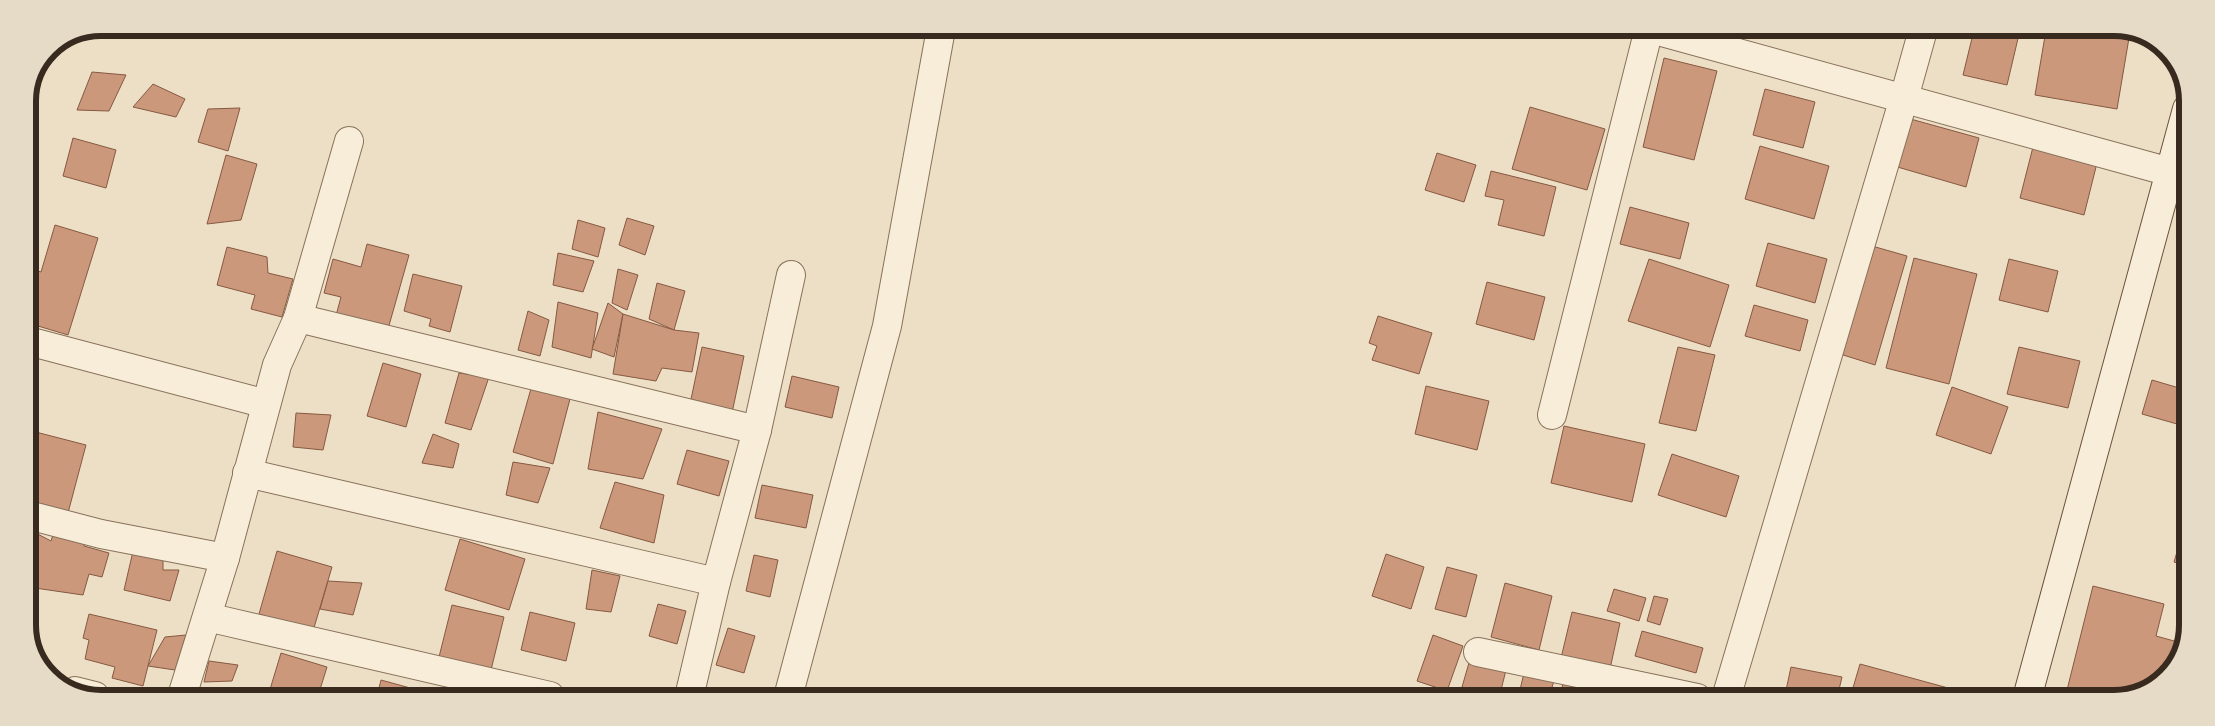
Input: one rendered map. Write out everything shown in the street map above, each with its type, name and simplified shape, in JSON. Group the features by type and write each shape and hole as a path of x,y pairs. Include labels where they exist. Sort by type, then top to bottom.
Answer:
{"street":[{"path":"790,690 887,326 940,36"},
{"path":"1552,415 1648,36"},
{"path":"1672,36 2170,172"},
{"path":"1728,690 1921,36"},
{"path":"2029,690 2179,139"},
{"path":"184,690 225,558 277,365 298,318 349,141"},
{"path":"691,690 716,582 757,430 791,275"},
{"path":"298,318 757,430"},
{"path":"36,344 266,404"},
{"path":"247,473 716,582"},
{"path":"36,517 101,534 225,558"},
{"path":"207,617 524,690"},
{"path":"1478,652 1659,690"}],"building":[{"path":"1973,36 2019,36 2007,85 1963,75"},
{"path":"2045,36 2113,36 2129,38 2117,109 2035,95"},
{"path":"1664,58 1717,71 1694,160 1643,147"},
{"path":"92,72 126,75 109,111 77,110"},
{"path":"153,84 185,99 176,117 133,107"},
{"path":"1765,89 1815,102 1803,148 1753,135"},
{"path":"1530,107 1605,129 1587,190 1512,169"},
{"path":"240,108 228,151 198,142 208,109"},
{"path":"1907,118 1979,138 1966,187 1894,166"},
{"path":"73,138 116,150 106,188 63,176"},
{"path":"2034,143 2098,159 2084,215 2020,198"},
{"path":"1760,146 1829,166 1814,219 1745,199"},
{"path":"1437,153 1476,165 1464,202 1425,190"},
{"path":"226,155 257,164 241,220 207,224"},
{"path":"1491,171 1556,187 1544,236 1498,225 1504,200 1485,196"},
{"path":"1630,207 1689,223 1680,259 1620,244"},
{"path":"627,218 654,226 645,255 619,245"},
{"path":"578,220 605,228 598,257 572,249"},
{"path":"55,225 98,238 68,335 36,325 36,270 41,272"},
{"path":"1768,243 1827,259 1815,303 1756,286"},
{"path":"367,244 409,255 386,336 334,323 341,297 324,293 333,259 361,267"},
{"path":"1872,246 1907,256 1875,365 1840,354"},
{"path":"227,247 267,257 268,273 293,279 282,317 251,309 255,295 217,285"},
{"path":"558,253 594,261 583,292 553,285"},
{"path":"1914,258 1977,274 1949,384 1886,368"},
{"path":"1649,259 1729,285 1710,347 1628,321"},
{"path":"2009,259 2058,271 2048,312 1999,300"},
{"path":"618,269 638,275 627,310 612,303"},
{"path":"413,274 462,286 450,332 429,326 431,319 404,311"},
{"path":"1487,282 1545,297 1534,340 1476,324"},
{"path":"657,283 685,291 674,330 649,319"},
{"path":"558,302 598,313 591,358 552,347"},
{"path":"608,303 623,314 614,357 592,349"},
{"path":"1754,305 1808,320 1800,351 1745,336"},
{"path":"528,311 549,320 540,356 518,350"},
{"path":"623,314 674,330 699,333 692,372 662,368 656,381 613,374"},
{"path":"1378,316 1432,333 1419,374 1372,360 1377,346 1369,343"},
{"path":"702,347 744,356 732,413 690,404"},
{"path":"1678,347 1715,355 1696,431 1659,423"},
{"path":"2019,347 2080,361 2068,408 2007,394"},
{"path":"383,363 421,374 406,427 367,416"},
{"path":"459,373 489,377 471,430 445,423"},
{"path":"792,376 839,387 832,418 785,407"},
{"path":"2152,380 2179,388 2179,416 2177,424 2142,414"},
{"path":"532,385 571,395 553,464 513,452"},
{"path":"1426,386 1489,401 1477,450 1415,434"},
{"path":"1952,387 2008,407 1991,454 1936,435"},
{"path":"598,412 662,429 643,479 588,469"},
{"path":"296,413 331,415 323,450 293,447"},
{"path":"1564,426 1645,444 1632,502 1551,483"},
{"path":"36,432 86,445 68,513 36,505"},
{"path":"433,434 459,444 453,468 422,463"},
{"path":"687,450 729,461 719,496 677,484"},
{"path":"1672,454 1739,476 1726,517 1658,495"},
{"path":"513,462 550,468 538,503 506,495"},
{"path":"615,482 664,495 654,543 600,528"},
{"path":"762,485 813,495 806,528 755,518"},
{"path":"56,525 87,532 84,546 109,553 102,577 89,574 83,595 36,588 36,533 51,541"},
{"path":"460,539 525,559 509,610 445,590"},
{"path":"2179,545 2179,564 2174,562"},
{"path":"134,547 163,549 163,570 179,570 170,601 124,590"},
{"path":"277,551 332,567 313,631 259,614"},
{"path":"1386,554 1424,567 1411,609 1372,596"},
{"path":"754,555 778,560 770,597 746,591"},
{"path":"1447,567 1477,575 1466,617 1435,609"},
{"path":"592,570 620,576 611,612 586,609"},
{"path":"328,581 362,583 353,615 320,609"},
{"path":"1505,583 1552,596 1539,650 1491,637"},
{"path":"2093,586 2164,604 2156,636 2177,642 2168,661 2160,671 2146,681 2126,688 2113,690 2067,690"},
{"path":"1614,589 1646,598 1639,621 1607,611"},
{"path":"1654,596 1668,599 1660,625 1647,621"},
{"path":"658,604 686,611 677,644 649,636"},
{"path":"452,605 504,617 491,670 439,657"},
{"path":"530,612 575,623 566,661 521,650"},
{"path":"1572,612 1620,623 1610,669 1561,658"},
{"path":"89,614 157,630 143,686 112,678 115,667 85,659 89,640 83,638"},
{"path":"728,628 755,636 744,673 716,665"},
{"path":"1642,631 1703,648 1696,673 1635,656"},
{"path":"186,635 175,670 148,666 165,637"},
{"path":"1433,635 1463,646 1447,690 1417,681"},
{"path":"281,653 327,667 320,690 270,690"},
{"path":"1471,656 1507,666 1501,690 1472,690 1462,687"},
{"path":"209,661 238,665 232,681 204,682"},
{"path":"1860,664 1956,690 1852,690"},
{"path":"1791,667 1842,677 1839,690 1786,690"},
{"path":"1525,669 1555,677 1551,690 1520,690"},
{"path":"1565,677 1592,685 1590,690 1561,690"},
{"path":"381,680 414,689 414,690 378,690"},
{"path":"1598,682 1626,690 1596,690"}]}
